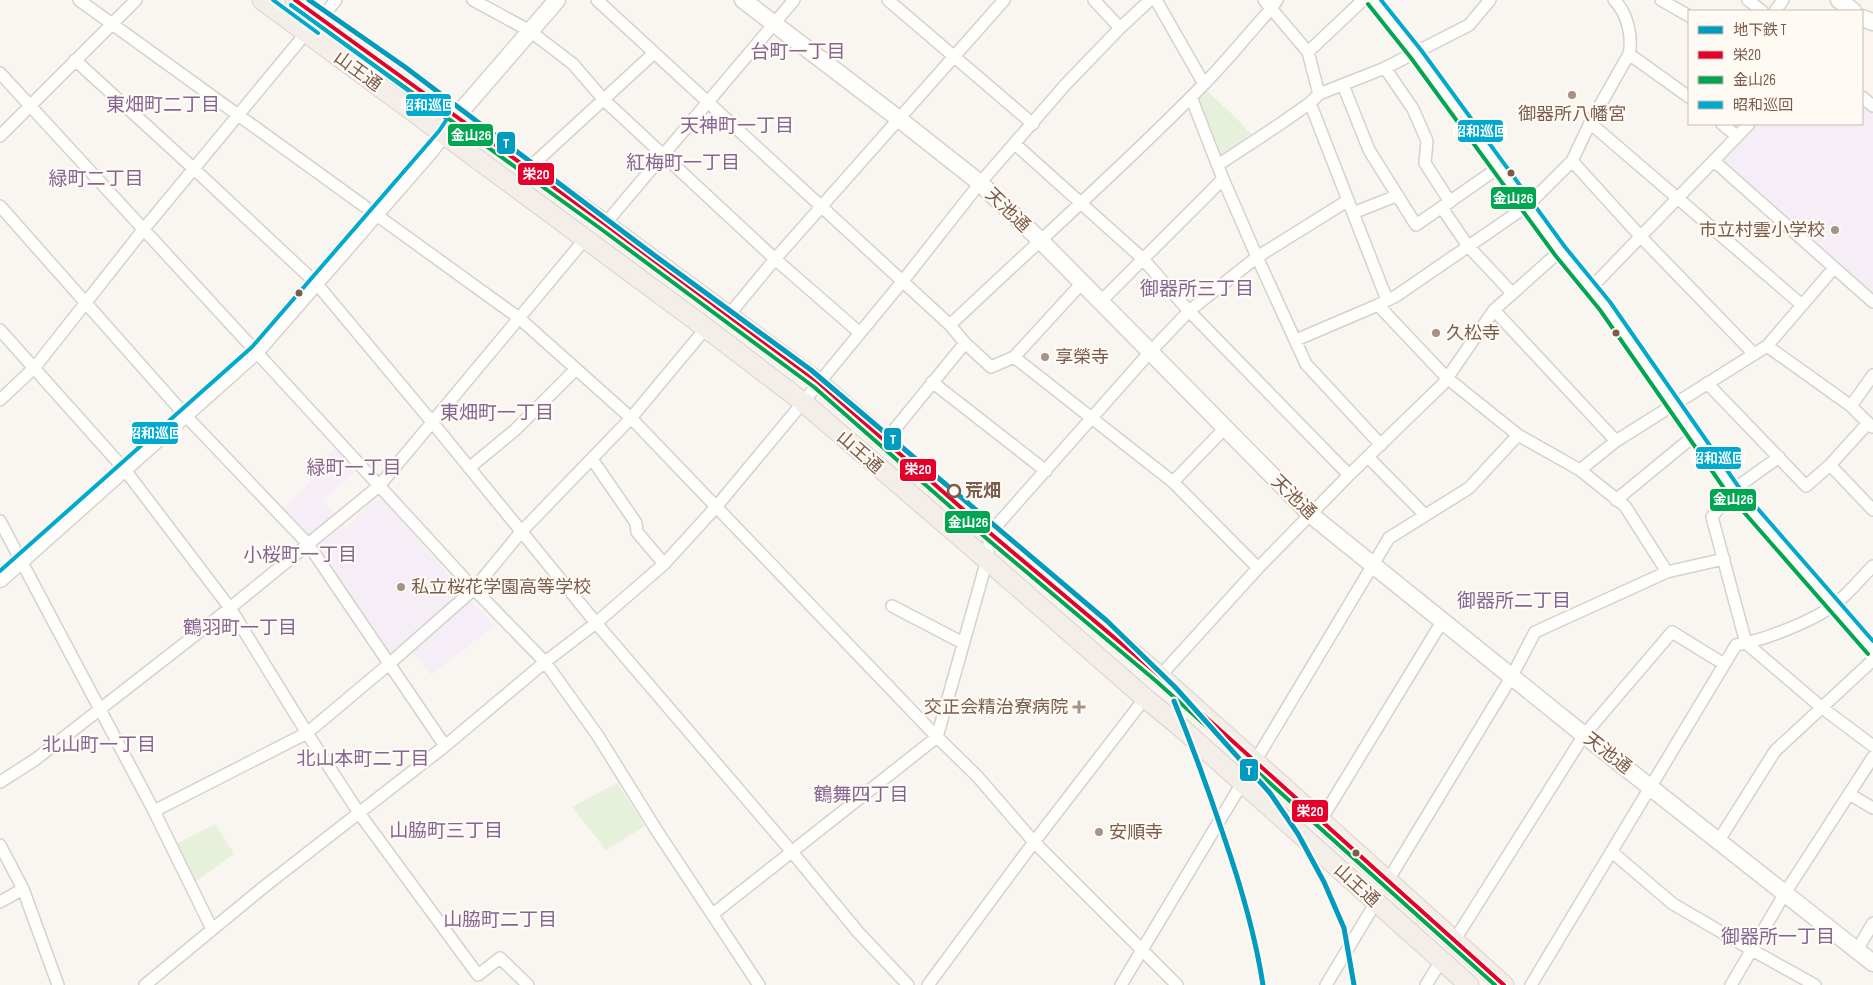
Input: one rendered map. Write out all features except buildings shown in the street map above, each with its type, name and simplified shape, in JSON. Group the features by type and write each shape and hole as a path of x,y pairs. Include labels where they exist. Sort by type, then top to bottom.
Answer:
{"main road":[{"name":"山王通","path":"262,0 706,328 803,402 1178,725 1469,985"},
{"name":"山王通","path":"295,0 818,382 990,534 1160,676 1504,985"}],"street":[{"path":"79,0 519,318 631,418 936,737 977,776 1034,842 1177,985"},
{"path":"0,136 136,0"},
{"path":"321,19 336,0"},
{"path":"473,0 530,31 572,64 603,99 662,155 775,259 860,333"},
{"path":"0,579 256,352 376,214 444,134 456,117 557,0"},
{"path":"598,0 950,325 965,343 991,367 1014,357 1082,283"},
{"name":"天池通","path":"743,0 980,183 1040,240 1311,515 1584,735 1873,963"},
{"path":"604,224 794,0"},
{"path":"888,0 1032,124"},
{"path":"728,316 775,259 1004,0"},
{"path":"1094,0 1120,28"},
{"path":"145,985 212,929 445,746 544,662 596,623 664,564 716,507 902,282 980,183 1066,84 1150,0"},
{"path":"1156,0 1204,84"},
{"path":"1308,52 1364,0"},
{"path":"1372,0 1416,54 1560,251 1605,306 1733,490 1873,650"},
{"path":"1218,165 1319,94 1416,54 1469,25 1490,0"},
{"path":"1661,0 1688,15"},
{"path":"1748,0 1761,10"},
{"path":"950,325 1082,203 1204,84 1271,3 1308,52 1319,94"},
{"path":"1296,340 1383,303 1527,206 1572,161 1590,123 1629,54 1631,45 1622,3"},
{"path":"0,400 34,367 193,168 306,33"},
{"path":"528,169 654,53"},
{"path":"1629,54 1688,94"},
{"path":"75,60 316,283 596,623 858,932 908,985"},
{"path":"1385,68 1413,109 1427,141 1425,163 1468,246 1512,293"},
{"path":"0,73 474,589 544,662 598,736 657,832 759,985"},
{"path":"1342,85 1369,150 1396,196 1416,225 1498,168"},
{"path":"1191,97 1223,179 1306,364 1381,445"},
{"path":"1863,98 1873,106"},
{"path":"1310,102 1353,213 1383,303 1447,378 1518,435 1580,470 1625,506 1667,572"},
{"path":"1590,123 1802,305"},
{"path":"1723,125 1737,136"},
{"path":"1590,289 1748,125"},
{"path":"1015,144 1142,258 1189,311 1349,475"},
{"path":"1572,161 1640,236 1754,354"},
{"path":"1714,162 1873,302"},
{"path":"1100,302 1223,179"},
{"path":"1353,213 1396,196"},
{"path":"713,914 936,737 987,560 990,534 1150,352 1189,311 1257,257 1347,201"},
{"path":"0,206 85,304 186,415 308,544 445,746"},
{"path":"0,782 36,759 230,608 379,486 585,239"},
{"path":"1160,676 1258,568 1447,378 1494,310 1560,251"},
{"path":"1580,470 1616,441 1767,346 1834,268"},
{"path":"1494,310 1616,441"},
{"path":"154,811 307,733 389,664 474,589 521,532 631,418 706,328"},
{"path":"0,330 125,470 230,608 307,733 359,812 478,976 500,958 528,985"},
{"path":"885,442 965,343"},
{"path":"1707,383 1806,486 1870,425 1851,406 1767,346"},
{"path":"1014,357 1172,482 1258,568"},
{"path":"470,468 514,430 576,369"},
{"path":"1851,406 1873,375"},
{"path":"932,382 1046,470"},
{"path":"1172,482 1225,428"},
{"path":"1121,985 1389,538 1469,488 1518,435"},
{"path":"1616,500 1696,435"},
{"path":"1368,457 1425,515"},
{"path":"1778,457 1733,490 1712,516 1746,643 1821,707 1873,746"},
{"path":"592,459 636,522 637,532 664,564"},
{"path":"1830,465 1873,510"},
{"path":"0,522 154,811 212,929"},
{"path":"1388,882 1512,676 1535,632 1667,572 1724,560"},
{"path":"1531,985 1736,645 1796,626 1833,605 1873,566"},
{"path":"892,606 963,643"},
{"path":"1321,820 1443,620"},
{"path":"1454,941 1584,735 1672,632 1724,664"},
{"path":"1719,840 1775,751 1873,660"},
{"path":"928,985 1034,842 1145,698"},
{"path":"1731,985 1785,893 1873,757"},
{"path":"1849,794 1873,808"},
{"path":"0,845 23,889 58,985"},
{"path":"1612,852 1673,904 1813,983"},
{"path":"0,902 23,889"},
{"path":"1326,985 1376,902"},
{"path":"1857,950 1873,923"},
{"path":"1426,985 1441,960"}],"shaded area":[{"name":"市立村雲小学校","path":"1863,105 1873,113 1873,296 1722,165 1722,160 1757,125 1863,125"},
{"name":"私立桜花学園高等学校","path":"336,448 355,471 323,501 346,528 375,499 385,502 494,626 431,675 407,644 391,658 281,511 311,482 304,474"}],"green space":[{"path":"1206,90 1251,134 1221,157 1196,100"},
{"path":"617,783 645,826 606,850 572,807"},
{"path":"215,824 234,854 196,881 176,844"}],"metro line":[{"name":"T","path":"309,0 405,67 654,255 811,370 1107,621 1175,687 1270,793 1298,834 1324,882 1344,928 1354,985"},
{"name":"T","path":"1174,701 1206,784 1235,871 1251,927 1263,985"}],"transit line":[{"name":"昭和巡回","path":"273,0 318,33"},
{"name":"栄20","path":"295,0 605,224 818,382 990,533 1160,676 1504,985"},
{"name":"昭和巡回","path":"1381,0 1421,50 1565,247 1610,302 1738,486 1873,641"},
{"name":"金山26","path":"1368,4 1411,58 1555,255 1600,310 1728,494 1868,654"},
{"name":"金山26","path":"291,5 601,229 814,387 986,538 1156,681 1495,985"},
{"name":"昭和巡回","path":"0,571 252,347 439,131 447,119 291,5"}],"place":[{"name":"御器所八幡宮","path":"1572,95"},
{"name":"市立村雲小学校","path":"1835,230"},
{"name":"久松寺","path":"1436,333"},
{"name":"享榮寺","path":"1045,357"},
{"name":"荒畑","path":"954,491"},
{"name":"私立桜花学園高等学校","path":"401,587"},
{"name":"交正会精治寮病院","path":"1079,707"},
{"name":"安順寺","path":"1099,832"}],"district":[{"name":"台町一丁目","path":"798,51"},
{"name":"東畑町二丁目","path":"163,104"},
{"name":"天神町一丁目","path":"737,125"},
{"name":"紅梅町一丁目","path":"683,162"},
{"name":"緑町二丁目","path":"96,178"},
{"name":"御器所三丁目","path":"1197,288"},
{"name":"東畑町一丁目","path":"497,412"},
{"name":"緑町一丁目","path":"354,467"},
{"name":"小桜町一丁目","path":"300,554"},
{"name":"御器所二丁目","path":"1514,600"},
{"name":"鶴羽町一丁目","path":"240,627"},
{"name":"北山町一丁目","path":"99,744"},
{"name":"北山本町二丁目","path":"363,758"},
{"name":"鶴舞四丁目","path":"861,794"},
{"name":"山脇町三丁目","path":"446,830"},
{"name":"山脇町二丁目","path":"500,919"},
{"name":"御器所一丁目","path":"1778,936"}]}
